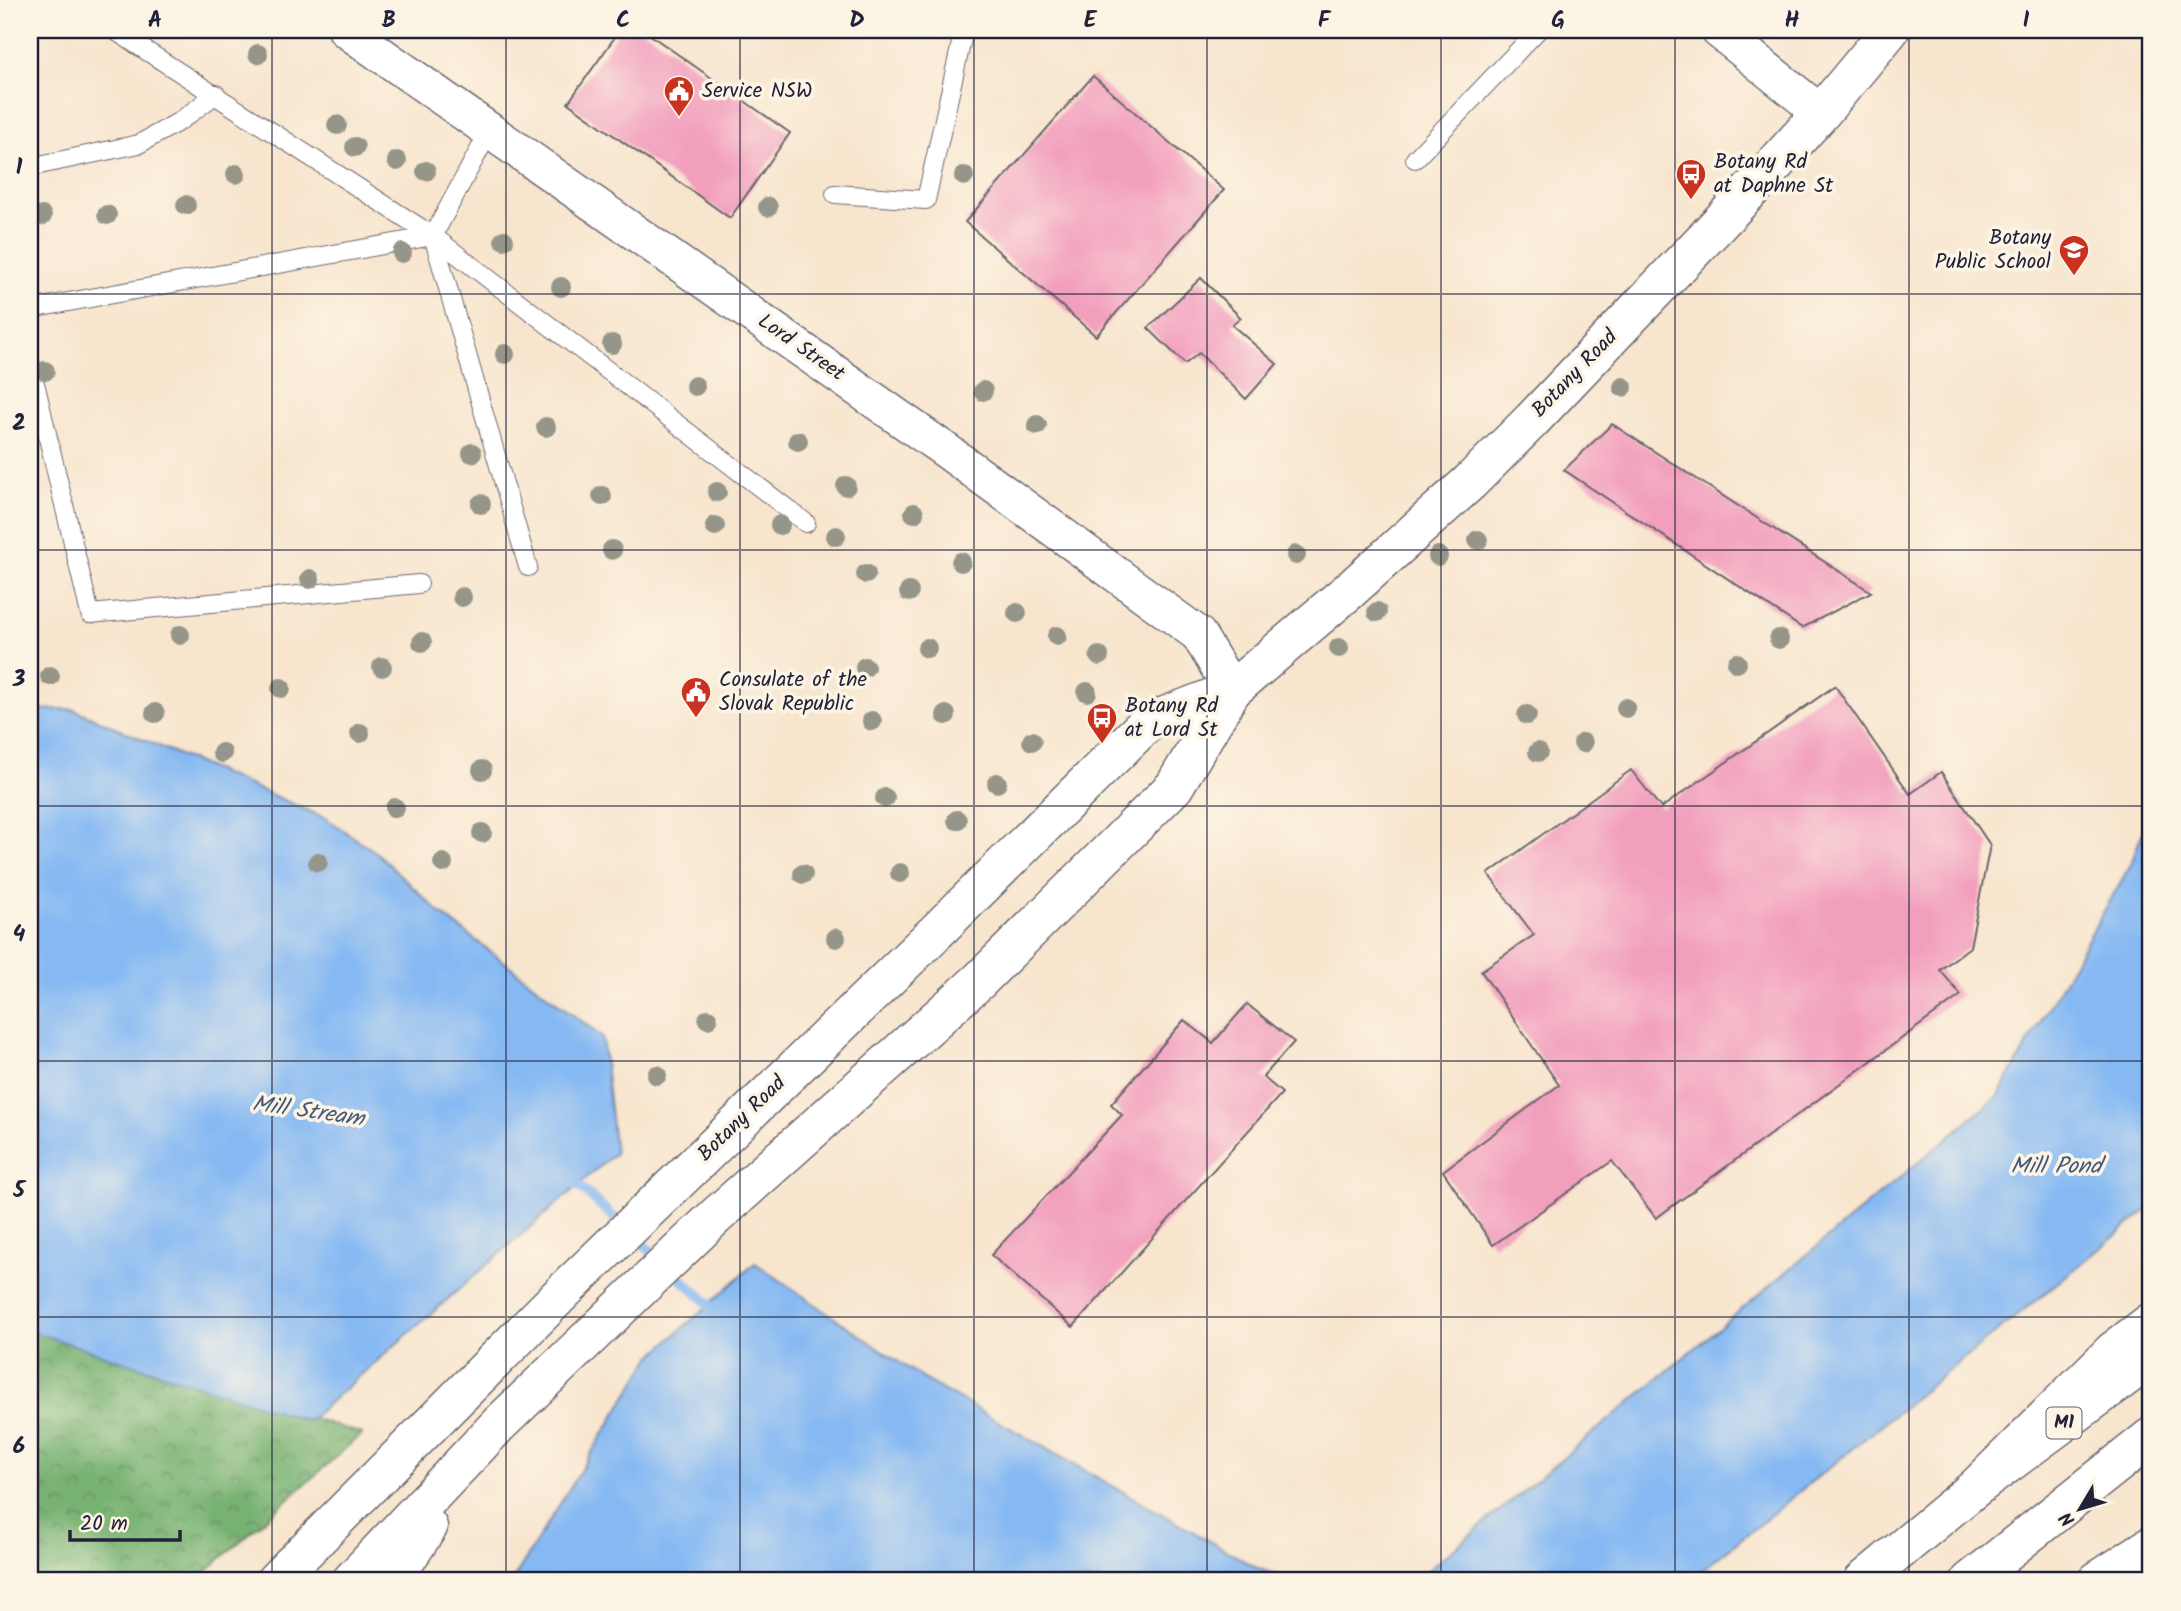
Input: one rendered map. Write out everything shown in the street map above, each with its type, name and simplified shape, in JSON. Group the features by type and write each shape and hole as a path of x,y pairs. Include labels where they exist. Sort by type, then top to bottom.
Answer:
{"main road":[{"name":"Botany Road","path":"351,1581 499,1424 716,1216 979,981 1174,787 1232,690 1350,590 1470,482 1532,420 1821,113 1890,30"},
{"name":"Botany Road","path":"275,1581 563,1292 935,933 1147,723 1232,690"},
{"path":"1975,1488 2113,1351 2151,1322"},
{"name":"M1","path":"1863,1581 1975,1488 2151,1358"},
{"path":"392,1581 499,1424"},
{"path":"1970,1581 2151,1437"},
{"path":"2097,1581 2151,1546"}],"street":[{"name":"Lord Street","path":"346,30 937,444 1198,634 1232,690"},
{"path":"1718,30 1821,113"}],"lane":[{"path":"114,30 433,236 806,523"},
{"path":"835,194 926,200 964,30"},
{"path":"1415,159 1538,30"},
{"path":"30,167 139,144 180,121 216,94"},
{"path":"490,130 433,236 528,567"},
{"path":"30,309 433,236"},
{"path":"30,362 90,614 419,584"}],"green space":[{"path":"30,1327 362,1434 195,1581 30,1581"}],"water":[{"name":"Mill Stream","path":"73,709 325,818 377,853 439,912 602,1037 615,1153 308,1421 30,1331 30,710"},
{"name":"Mill Pond","path":"2151,808 2151,1207 1689,1581 1415,1581 1998,1096 2131,864"},
{"path":"755,1263 925,1380 1257,1568 1293,1581 512,1581 651,1357"}],"building":[{"name":"Service NSW","path":"620,30 643,30 790,133 730,218 568,103"},
{"path":"1093,76 1224,190 1096,336 965,222"},
{"path":"1201,278 1241,318 1232,325 1277,364 1246,399 1199,353 1185,364 1148,328"},
{"path":"1612,424 1871,592 1802,628 1564,470"},
{"path":"1835,686 1910,794 1941,772 1990,845 1970,947 1940,970 1961,995 1656,1218 1612,1161 1493,1245 1443,1171 1559,1085 1481,971 1534,935 1488,874 1631,770 1661,808"},
{"path":"1247,1004 1294,1042 1263,1077 1282,1093 1073,1327 991,1255 1122,1115 1111,1104 1184,1020 1213,1043"}],"waterway":[{"path":"564,1181 578,1185 719,1313"}],"place":[{"name":"Service NSW","path":"679,118"},
{"name":"Botany Rd at Daphne St","path":"1691,201"},
{"name":"Botany Public School","path":"2074,277"},
{"name":"Consulate of the Slovak Republic","path":"696,719"},
{"name":"Botany Rd at Lord St","path":"1102,745"}]}
